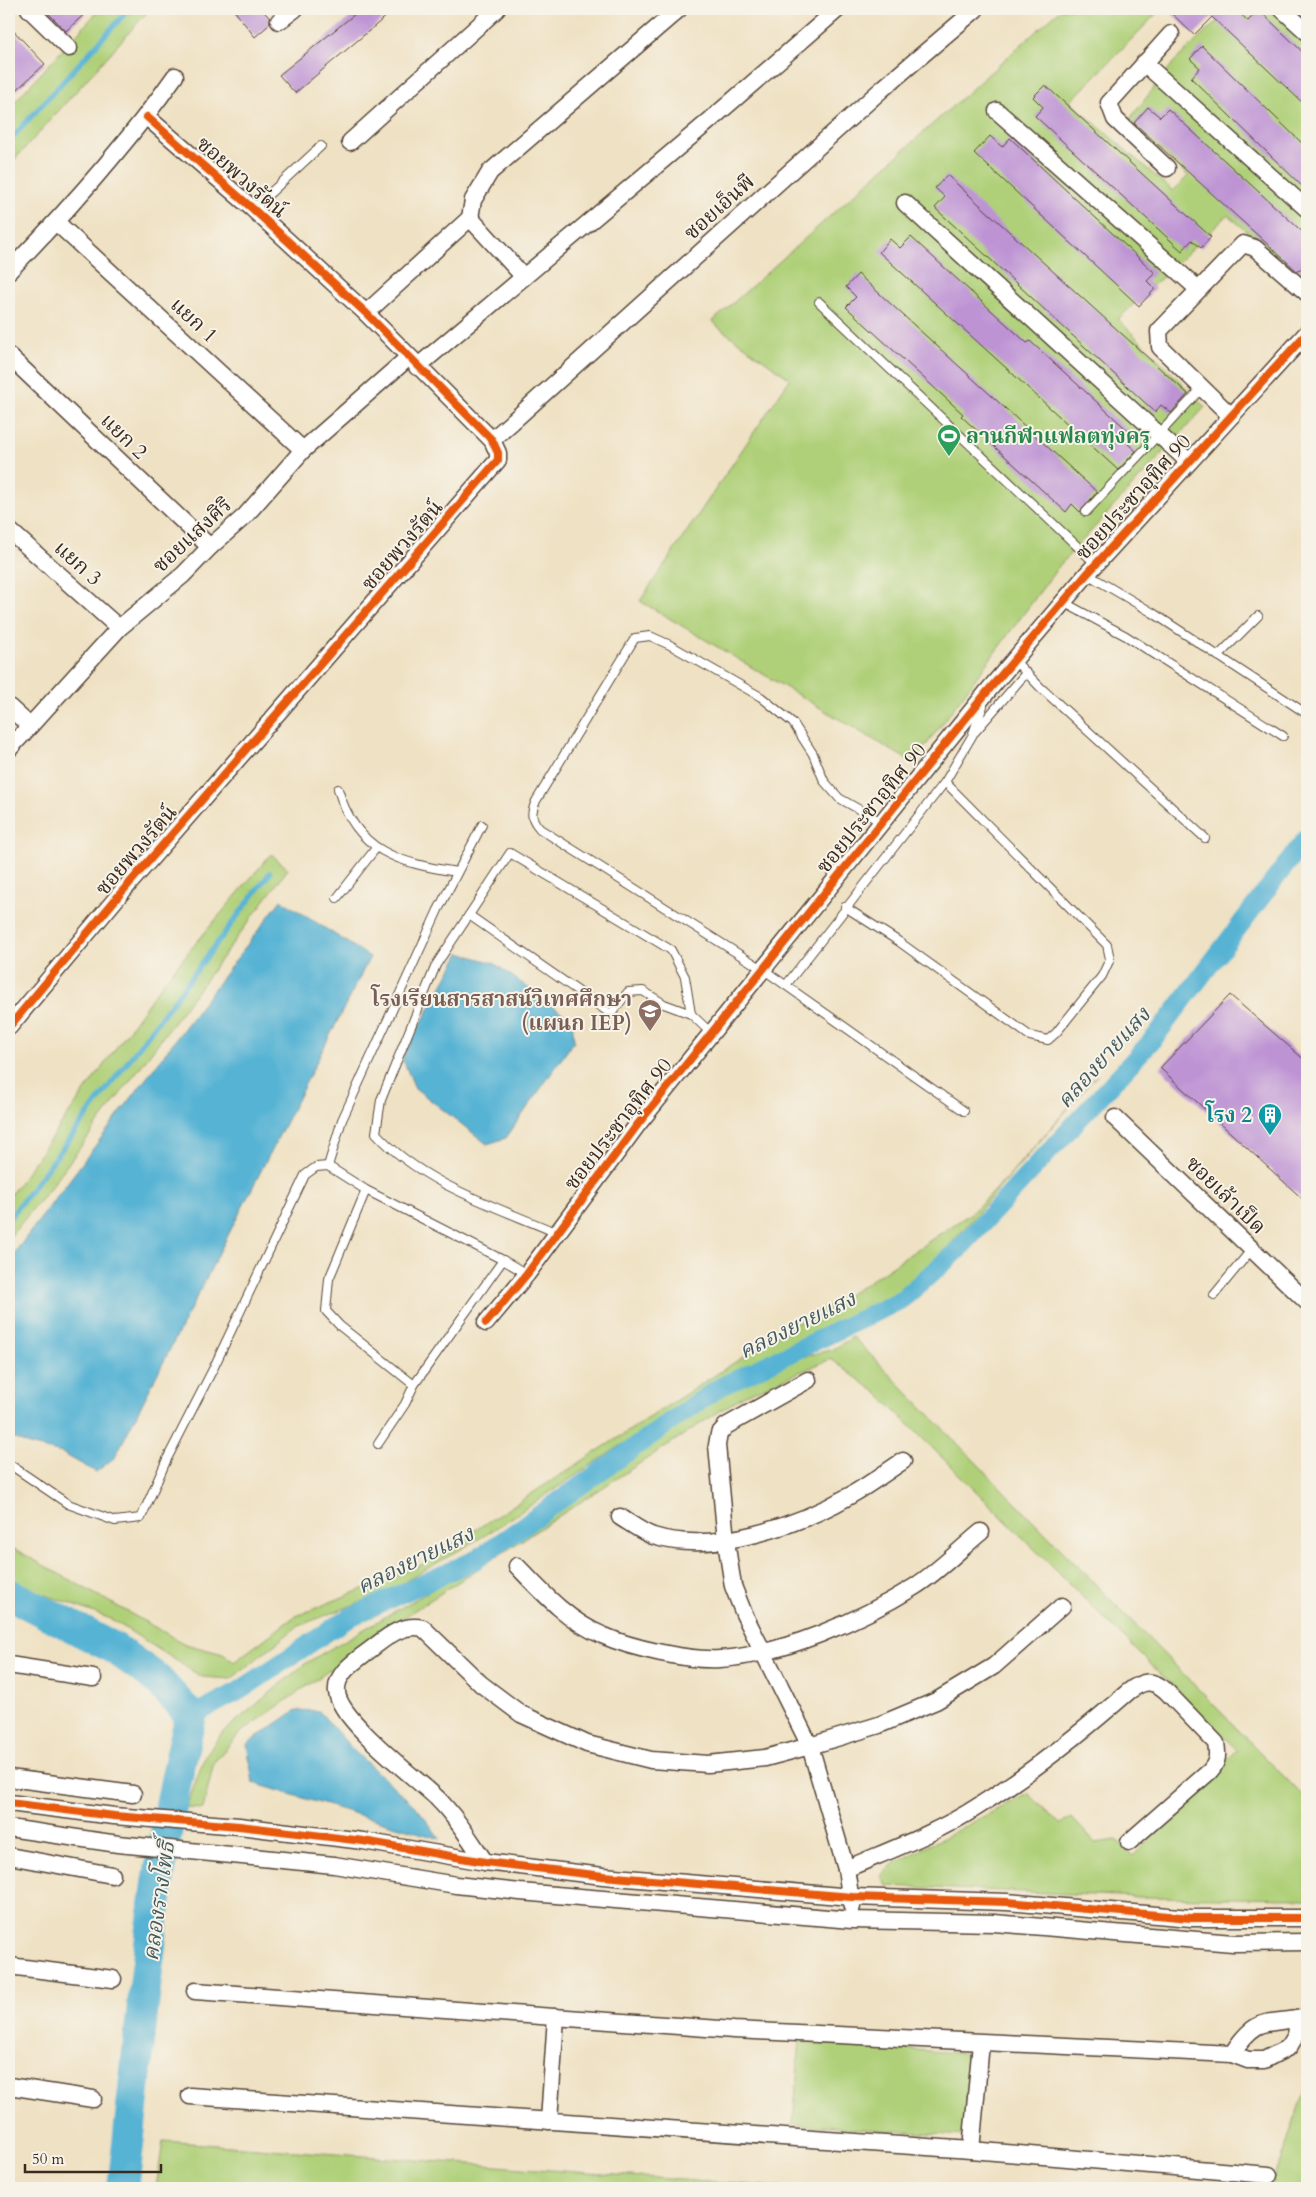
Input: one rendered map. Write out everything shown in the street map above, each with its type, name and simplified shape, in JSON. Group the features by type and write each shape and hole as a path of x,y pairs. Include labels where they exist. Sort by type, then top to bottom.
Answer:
{"street":[{"path":"29,9 69,48"},
{"path":"280,21 294,9"},
{"path":"350,142 497,9"},
{"path":"366,313 470,218 473,200 490,172 679,9"},
{"name":"ซอยแสงศิริ","path":"9,748 119,628 183,576 210,547 245,516 303,450 524,277 838,9"},
{"name":"ซอยเอ็นพี","path":"492,440 881,90 976,9"},
{"path":"1282,9 1307,32"},
{"path":"1167,168 1115,119 1109,103 1171,34"},
{"path":"1144,63 1307,209"},
{"path":"9,271 56,222 147,117 175,76"},
{"path":"997,111 1198,290"},
{"name":"ซอยพวงรัตน์","path":"9,1026 120,894 498,460 498,452 492,440 366,313 253,209 147,117"},
{"path":"905,203 1189,462"},
{"path":"470,218 524,277"},
{"name":"แยก 1","path":"56,222 303,450"},
{"path":"1231,416 1160,347 1159,330 1243,244 1255,248 1305,287"},
{"name":"ซอยประชาอุทิศ 90","path":"486,1323 527,1274 638,1124 987,692 1092,569 1307,334"},
{"name":"แยก 2","path":"9,356 210,547"},
{"name":"แยก 3","path":"9,530 119,628"},
{"path":"9,707 30,726"},
{"name":"ซอยเล้าเป็ด","path":"1114,1118 1307,1302"},
{"path":"808,1380 726,1426 719,1434 717,1445 726,1541 733,1586 744,1614 810,1746 846,1869 852,1897 852,1920"},
{"path":"620,1517 652,1536 688,1542 726,1541 758,1534 811,1514 851,1495 903,1461"},
{"path":"518,1566 556,1606 601,1635 662,1653 691,1658 720,1659 763,1652 835,1629 914,1586 981,1532"},
{"path":"485,1862 454,1818 437,1798 371,1740 340,1704 337,1694 338,1680 352,1664 394,1632 412,1625 423,1628 481,1684 521,1714 587,1744 651,1760 708,1764 765,1758 810,1746 879,1725 936,1701 994,1666 1062,1606"},
{"path":"9,1665 93,1678"},
{"path":"846,1869 914,1840 976,1808 1050,1758 1134,1688 1149,1681 1158,1683 1216,1743 1218,1753 1216,1764 1210,1771 1129,1842"},
{"path":"9,1778 133,1794"},
{"path":"9,1802 114,1816 237,1826 362,1841 485,1862 603,1876 852,1897 1008,1902 1191,1918 1307,1918"},
{"path":"9,1828 118,1844 334,1865 456,1885 520,1892 852,1920 994,1923 1184,1940 1258,1943 1307,1942"},
{"path":"9,1856 112,1875"},
{"path":"1258,1943 1259,1918"},
{"path":"9,1966 113,1979"},
{"path":"195,1991 734,2030 1232,2054 1248,2060 1264,2060 1290,2047 1303,2018 1275,2020 1254,2027 1232,2054"},
{"path":"548,2121 556,2017"},
{"path":"971,2150 981,2043"},
{"path":"9,2086 93,2099"},
{"path":"190,2096 971,2150 1269,2174"}],"lane":[{"path":"253,209 321,146"},
{"path":"819,302 1092,569 1218,656 1307,714"},
{"path":"1086,512 1202,388"},
{"path":"1064,602 1126,636 1283,736"},
{"path":"1218,656 1258,616"},
{"path":"882,822 840,798 824,781 813,754 792,723 760,697 670,645 650,636 635,638 536,801 531,813 532,820 540,828 764,970 964,1111"},
{"path":"1014,660 1205,838"},
{"path":"786,985 944,782 972,736 1026,672"},
{"path":"972,736 987,692"},
{"path":"846,907 898,941 1030,1036 1041,1040 1048,1040 1056,1033 1102,976 1110,960 1107,945 944,782"},
{"path":"338,789 343,806 376,848 390,856 416,866 457,872"},
{"path":"328,1166 342,1120 457,872 482,825"},
{"path":"337,898 376,848"},
{"path":"557,1233 437,1180 392,1151 376,1133 381,1100 436,965 510,853 671,950 685,976 691,1014"},
{"path":"469,915 611,1014 628,992 644,991 664,1004 691,1014 712,1034"},
{"path":"9,1464 68,1504 115,1521 141,1518 167,1459 213,1369 305,1175 316,1167 328,1166 366,1190 527,1274"},
{"path":"366,1190 329,1280 326,1311 340,1326 414,1385"},
{"path":"1214,1295 1252,1249"},
{"path":"378,1444 405,1404 414,1385 503,1260"}],"green space":[{"path":"100,9 150,9 9,166 9,108"},
{"path":"1061,9 1160,10 1070,102 1173,191 1188,176 1129,120 1174,62 1230,9 1307,9 1307,266 1298,275 1228,215 1118,319 1205,407 1059,566 913,763 640,601 790,379 718,327 713,321"},
{"path":"271,854 288,869 50,1188 9,1238 9,1197 164,981"},
{"path":"1097,1075 924,1275 895,1294 705,1390 487,1534 387,1592 298,1626 231,1679 202,1677 111,1619 24,1587 9,1576 9,1546 185,1644 223,1654 234,1662 294,1617 421,1565 788,1328 861,1287 971,1213 1005,1180"},
{"path":"853,1337 1307,1800 1307,1899 1140,1897 887,1886 881,1876 892,1865 1028,1793 1060,1824 1072,1818 1095,1843 1117,1840 1133,1856 1237,1750 877,1393 831,1359 743,1396 415,1610 240,1733 214,1762 203,1809 186,1808 205,1756 222,1733 306,1663 452,1578 734,1384 798,1358 834,1349"},
{"path":"800,2041 970,2054 964,2136 793,2124"},
{"path":"1307,2083 1307,2188 1271,2188"},
{"path":"163,2141 789,2188 156,2188"}],"water":[{"path":"281,900 370,957 115,1457 96,1472 62,1453 29,1445 9,1436 9,1260"},
{"path":"460,953 494,963 572,1020 574,1041 506,1138 487,1144 415,1088 402,1058"},
{"path":"296,1710 319,1711 354,1751 418,1809 440,1839 253,1783 247,1744"}],"building":[{"path":"44,9 90,9 66,31"},
{"path":"233,9 261,9 270,18 270,24 255,37"},
{"path":"361,9 395,9 295,93 279,75"},
{"path":"1167,9 1235,9 1248,21 1259,10 1307,56 1307,107 1212,17 1194,35"},
{"path":"9,26 45,64 9,97"},
{"path":"1202,46 1307,148 1307,191 1191,78 1200,68 1190,59"},
{"path":"1045,85 1211,237 1201,248 1192,240 1182,251 1035,116 1043,107 1033,97"},
{"path":"1148,107 1160,117 1168,109 1307,236 1307,265 1297,271 1134,123"},
{"path":"990,136 1002,147 1010,138 1155,273 1147,281 1155,289 1139,306 974,153"},
{"path":"947,175 1188,394 1171,413 1161,405 1155,412 935,208 945,197 935,188"},
{"path":"911,237 1027,343 1030,341 1134,436 1128,444 1136,451 1118,470 879,252 890,239 900,248"},
{"path":"858,274 1097,492 1080,512 1072,504 1066,512 846,307 856,297 846,287"},
{"name":"โรง 2","path":"1230,995 1307,1062 1307,1203 1160,1068"}],"waterway":[{"path":"9,141 129,9"},
{"name":"คลองยายแสง","path":"191,1716 239,1691 348,1618 477,1559 718,1388 901,1300 957,1251 1155,1037 1307,837"},
{"path":"9,1219 270,873"},
{"name":"คลองรางโพธิ์","path":"9,1594 114,1648 156,1678 191,1716 177,1774 157,1892 123,2188"}],"cycle path":[{"path":"9,1027 120,894 498,460 498,453 492,440 366,313 253,209 147,117"},
{"path":"486,1323 527,1274 638,1124 987,692 1087,574 1307,333"},
{"path":"9,1803 114,1816 239,1826 363,1841 485,1862 603,1876 852,1897 1007,1902 1191,1918 1307,1918"}],"place":[{"name":"ลานกีฬาแฟลตทุ่งครุ","path":"949,457"},
{"name":"โรงเรียนสารสาสน์วิเทศศึกษา (แผนก IEP)","path":"650,1032"},
{"name":"โรง 2","path":"1270,1136"}]}
